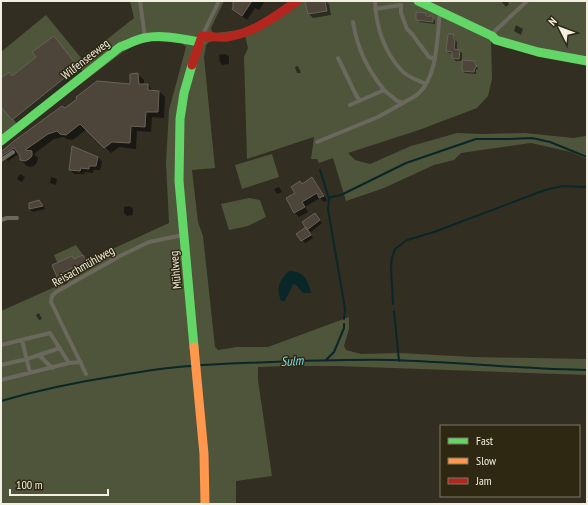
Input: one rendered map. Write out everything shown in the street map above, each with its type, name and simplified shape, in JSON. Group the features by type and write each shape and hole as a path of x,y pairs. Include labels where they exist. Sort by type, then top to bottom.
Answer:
{"street":[{"name":"Wilfenseeweg","path":"1,141 120,48 136,40 166,37 201,39 227,37 248,32 272,19 297,1"},
{"path":"418,1 492,36 496,40 538,52 587,62"},
{"name":"Mühlweg","path":"201,39 187,81 180,119 179,181 204,454 206,504"}],"lane":[{"path":"140,1 145,38"},
{"path":"201,39 206,24 219,1"},
{"path":"375,1 375,9 381,37 393,58 402,71 426,84"},
{"path":"492,36 495,31 527,1"},
{"path":"375,9 400,5 401,13 407,29 429,57 435,59"},
{"path":"317,142 378,117 419,93 426,84 432,71 435,59 440,12"},
{"path":"353,22 359,48 367,67 384,90 397,101 403,103"},
{"path":"338,58 356,98 360,100"},
{"path":"350,105 384,90"},
{"path":"1,160 13,152"},
{"path":"1,220 7,218 17,218"},
{"name":"Reisachmühlweg","path":"86,374 51,302 52,296 56,292 149,242 184,235"},
{"path":"1,345 50,333 69,363"},
{"path":"22,340 30,373"},
{"path":"1,365 27,359 60,348"},
{"path":"39,355 52,368"},
{"path":"1,379 69,363 80,362"}],"green space":[{"path":"130,1 224,1 211,28 212,32 215,33 247,29 293,1 587,1 587,65 491,40 492,79 488,96 477,108 419,130 348,153 355,160 370,164 411,146 457,133 525,133 573,138 586,136 587,159 571,152 531,143 461,153 454,160 434,165 384,188 346,201 333,158 319,163 317,159 311,159 314,137 247,159 244,57 248,48 245,36 209,42 206,45 204,57 215,168 192,170 198,222 203,236 215,347 218,350 236,347 268,347 349,317 349,329 344,346 346,350 361,354 400,353 473,357 587,359 587,375 338,366 258,367 258,380 272,476 236,481 236,504 1,504 1,311 66,282 54,255 76,245 88,264 95,257 169,223 166,163 169,110 186,47 182,43 151,41 139,43 123,52 1,144 1,52 46,15 82,59 134,18"},
{"path":"272,154 279,177 242,189 235,165"},
{"path":"249,198 260,200 266,217 248,226 229,230 221,204"}],"water":[{"path":"289,271 294,271 302,275 307,280 311,293 303,293 296,285 293,284 285,301 281,301 279,296 279,284"}],"building":[{"path":"233,1 252,1 242,16 232,9"},
{"path":"325,1 327,11 308,14 305,2"},
{"path":"416,12 426,13 426,16 433,16 433,22 416,20"},
{"path":"448,34 454,34 454,49 460,50 459,59 452,58 452,52 446,51"},
{"path":"54,36 78,67 12,120 1,107 1,78 9,72 12,76 36,57 32,52"},
{"path":"462,60 475,61 477,66 474,72 462,71"},
{"path":"138,73 139,84 148,84 148,90 159,91 158,112 146,112 145,127 131,126 130,143 112,142 104,148 80,124 66,135 60,134 57,131 48,134 25,150 32,151 32,156 25,161 20,160 20,156 14,148 1,156 1,152 14,141 62,106 65,108 77,99 76,97 97,81 130,84 130,74"},
{"path":"72,146 98,157 96,166 89,166 89,169 81,168 80,171 69,170"},
{"path":"312,177 324,196 319,198 317,193 302,202 305,207 294,213 286,198 295,193 291,187 300,181 302,184"},
{"path":"39,200 43,206 29,209 29,203"},
{"path":"315,213 320,220 307,230 302,222"},
{"path":"306,227 311,235 301,241 296,234"},
{"path":"83,255 88,264 78,269 76,266 62,273 65,279 59,282 52,265 72,256 74,259"}],"waterway":[{"path":"329,199 331,197 341,195 406,163 476,139 532,138 550,142 587,157"},
{"path":"320,170 329,199 328,209 345,309 344,319"},
{"path":"393,304 392,258 395,249 407,240 434,232 545,190 563,186 587,187"},
{"path":"394,311 399,361"},
{"path":"326,360 334,352 344,328 344,324"},
{"name":"Sulm","path":"201,365 320,360 392,360 587,370"},
{"name":"Sulm","path":"1,401 87,381 173,367 192,366"}],"traffic: fast":[{"path":"418,1 492,36 496,40 538,52 587,61"},
{"path":"1,141 120,47 151,37 172,37 200,42"},
{"path":"192,65 184,93 180,119 179,181 194,347"}],"traffic: slow":[{"path":"194,347 204,454 205,504"}],"traffic: jam":[{"path":"192,65 202,36 227,37 246,32 264,23 297,1"}]}
